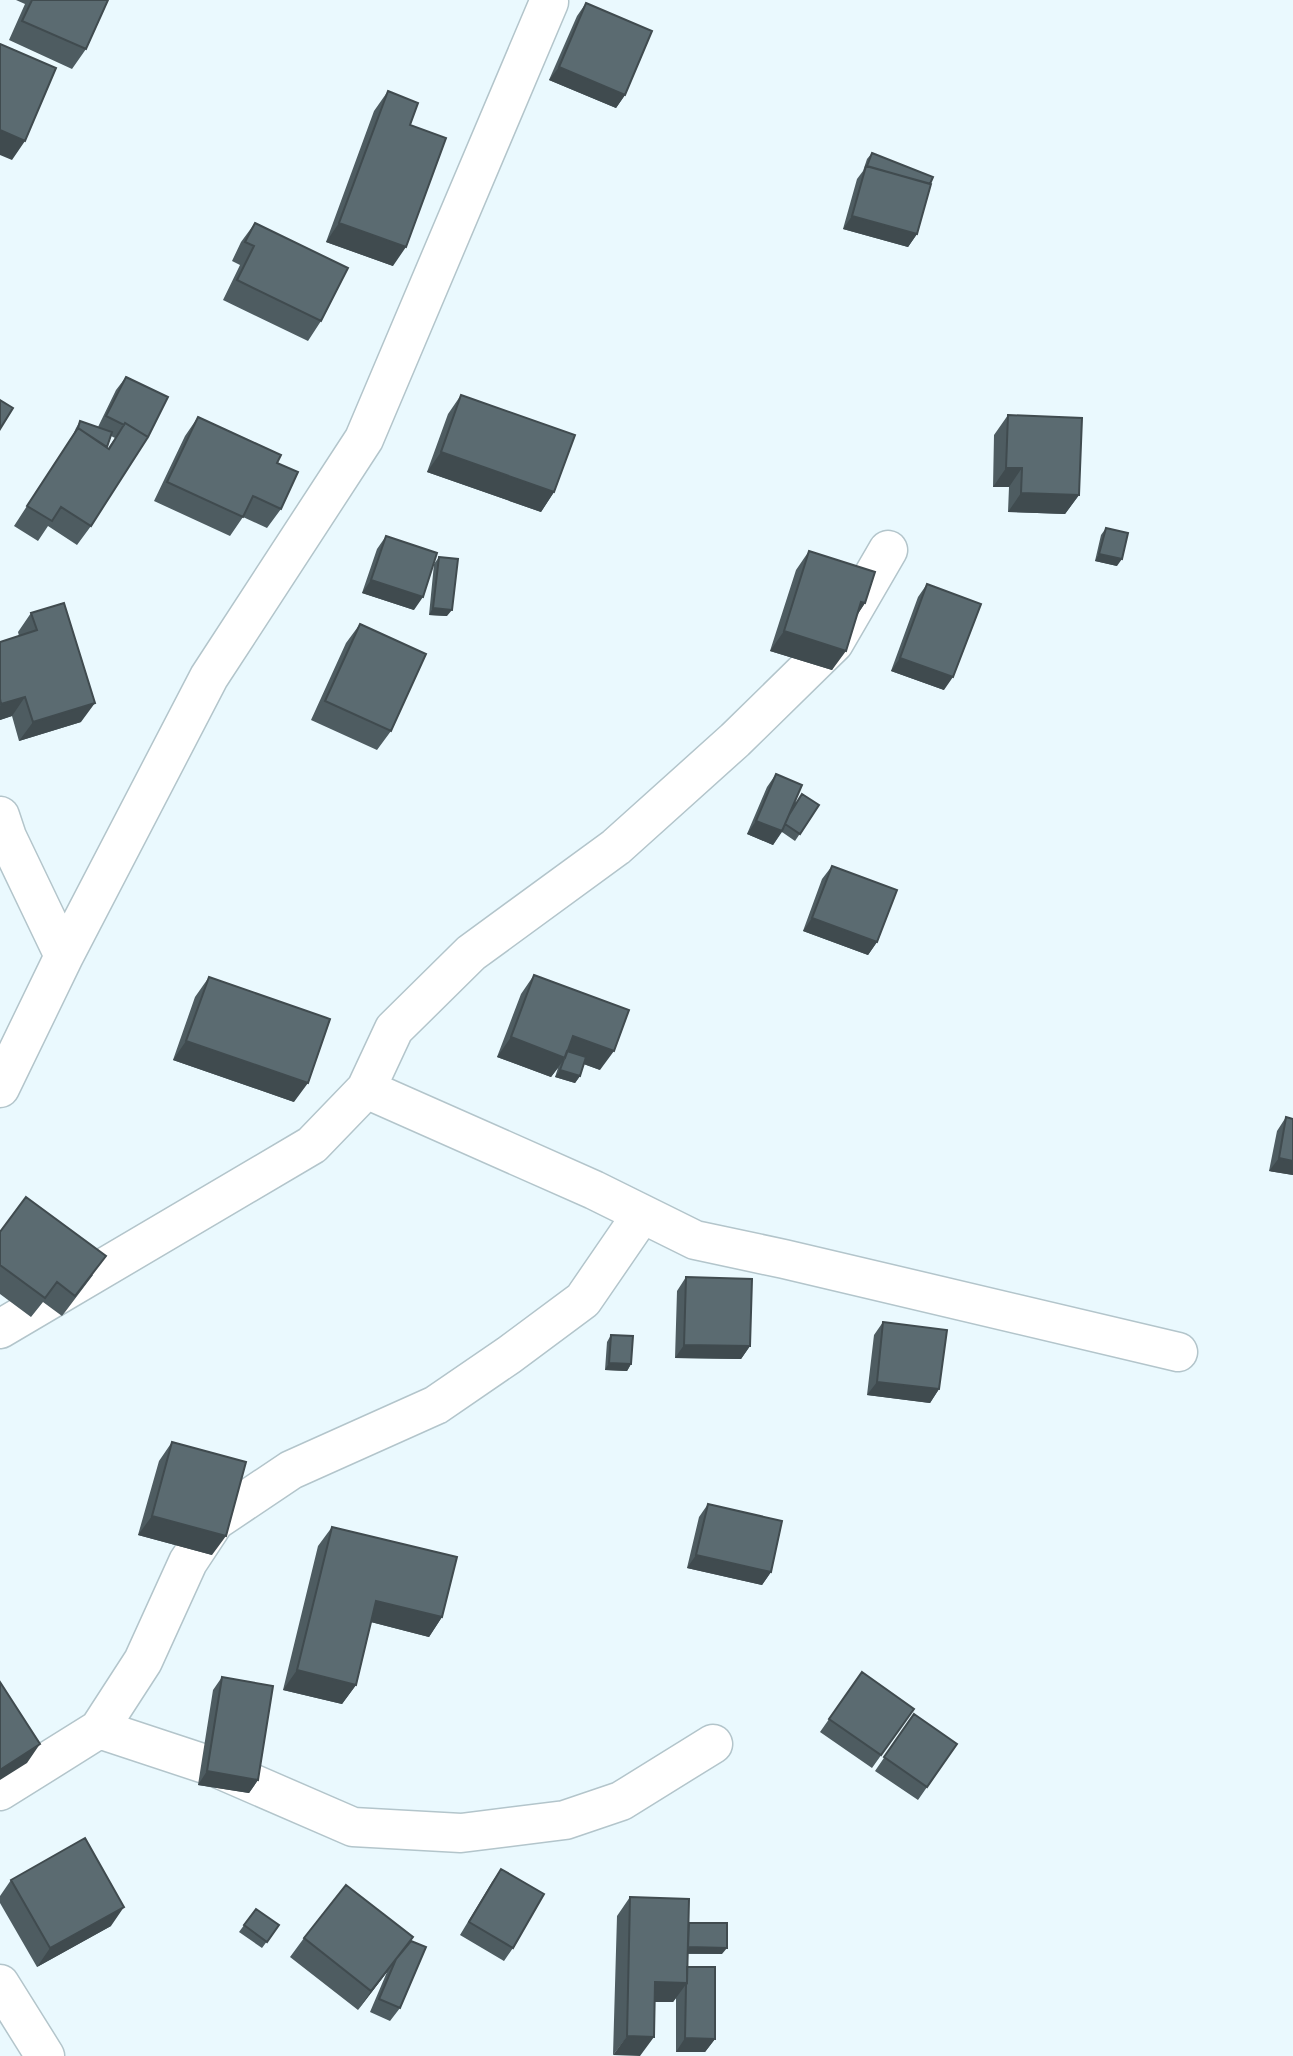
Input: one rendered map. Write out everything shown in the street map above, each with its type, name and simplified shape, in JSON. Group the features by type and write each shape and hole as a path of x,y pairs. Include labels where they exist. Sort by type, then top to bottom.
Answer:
{"street":[{"path":"0,1088 64,956 209,677 364,439 549,2"},
{"path":"0,1329 312,1145 366,1089 394,1029 471,953 616,847 735,740 834,643 888,550"},
{"path":"0,816 64,956"},
{"path":"366,1089 581,1184 695,1240 1178,1352"},
{"path":"0,1791 99,1729 143,1661 188,1562 215,1521 291,1470 436,1405 509,1355 583,1300 642,1214"},
{"path":"99,1729 217,1768 353,1827 461,1833 565,1821 621,1801 713,1744"},
{"path":"0,1984 45,2056"}],"building":[{"path":"32,0 108,0 86,49 22,21"},
{"path":"586,3 652,31 625,95 559,67"},
{"path":"0,44 56,68 25,141 0,130"},
{"path":"388,91 418,103 410,125 446,138 406,247 339,223"},
{"path":"872,153 933,177 930,184 867,166"},
{"path":"866,166 931,184 917,234 852,216"},
{"path":"255,223 348,268 321,321 237,280 254,246 245,242"},
{"path":"126,377 168,397 148,437 125,423 124,425 106,416"},
{"path":"461,395 575,435 554,492 441,452"},
{"path":"0,400 13,408 0,429"},
{"path":"1008,415 1082,418 1079,495 1021,493 1022,468 1006,468"},
{"path":"198,417 281,455 277,463 298,472 281,509 253,496 243,517 167,482"},
{"path":"80,421 112,432 107,447 78,428"},
{"path":"125,423 148,437 91,526 61,507 52,521 27,506 78,428 109,449"},
{"path":"1106,528 1128,533 1122,559 1099,554"},
{"path":"386,536 437,553 423,597 371,580"},
{"path":"809,551 875,572 865,603 861,602 846,651 784,631"},
{"path":"439,557 458,559 452,610 433,608"},
{"path":"927,584 981,604 953,677 900,658"},
{"path":"64,603 95,703 33,722 25,697 1,704 0,642 37,630 31,613"},
{"path":"360,624 426,654 391,731 325,701"},
{"path":"776,774 802,785 782,831 756,821"},
{"path":"802,794 819,805 800,834 785,824"},
{"path":"832,866 897,890 877,942 812,918"},
{"path":"534,975 629,1010 614,1051 573,1036 565,1058 511,1037"},
{"path":"209,977 330,1019 308,1083 186,1041"},
{"path":"567,1051 586,1057 580,1076 560,1070"},
{"path":"1286,1117 1293,1119 1293,1161 1279,1158"},
{"path":"26,1197 106,1256 75,1296 57,1282 45,1298 0,1265 0,1232"},
{"path":"686,1277 752,1279 750,1346 684,1345"},
{"path":"883,1322 947,1330 939,1389 877,1382"},
{"path":"611,1335 633,1336 631,1364 609,1363"},
{"path":"172,1442 246,1462 226,1536 152,1516"},
{"path":"708,1504 782,1521 771,1572 696,1555"},
{"path":"332,1527 457,1557 442,1617 376,1601 356,1685 297,1670"},
{"path":"862,1672 914,1709 881,1755 829,1719"},
{"path":"222,1677 273,1686 258,1780 207,1771"},
{"path":"0,1682 40,1744 0,1770"},
{"path":"914,1714 957,1744 927,1787 884,1757"},
{"path":"85,1838 124,1907 50,1948 11,1880"},
{"path":"501,1869 544,1894 513,1948 469,1922"},
{"path":"346,1885 413,1937 371,1991 304,1938"},
{"path":"630,1897 689,1899 687,1983 655,1982 654,2037 627,2036"},
{"path":"256,1909 279,1925 267,1942 244,1925"},
{"path":"689,1923 727,1923 727,1948 688,1947"},
{"path":"411,1941 426,1947 400,2008 379,1999 396,1959"},
{"path":"687,1967 715,1967 715,2039 685,2038"}]}
